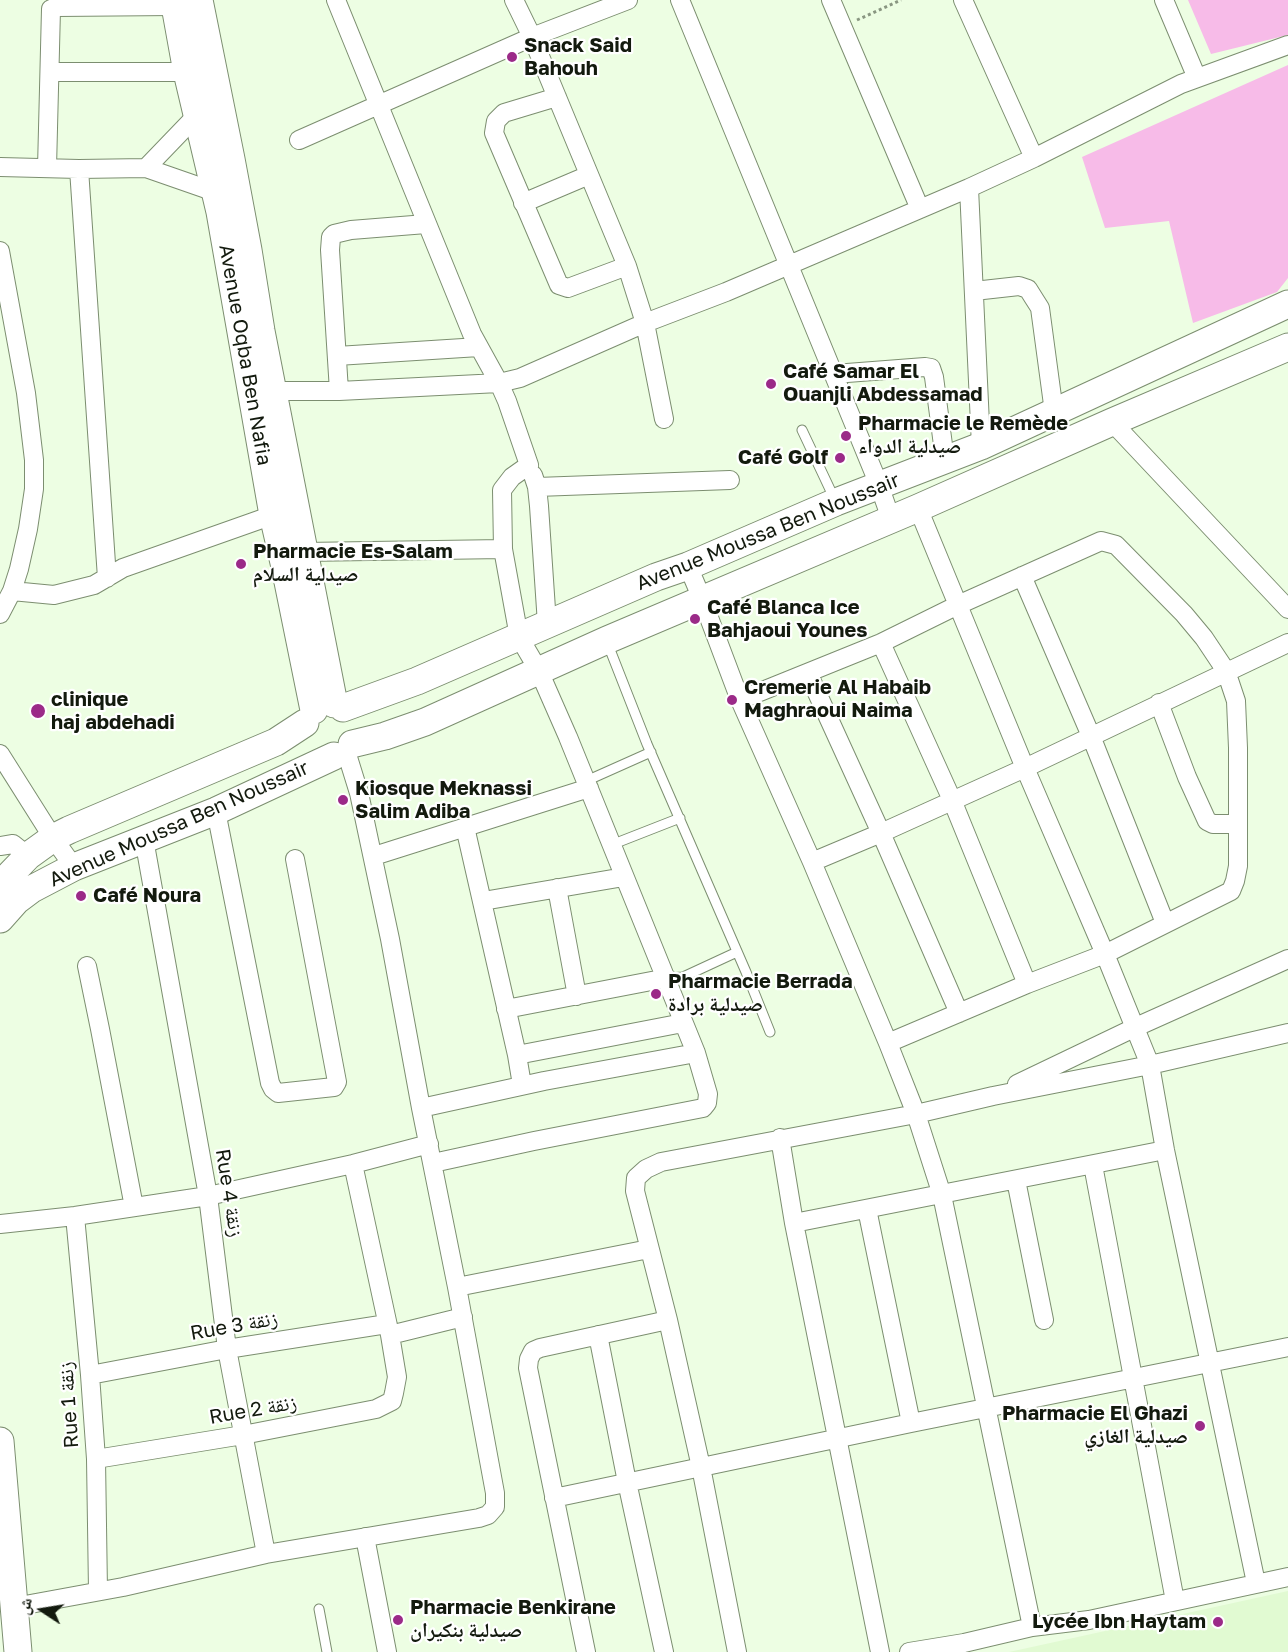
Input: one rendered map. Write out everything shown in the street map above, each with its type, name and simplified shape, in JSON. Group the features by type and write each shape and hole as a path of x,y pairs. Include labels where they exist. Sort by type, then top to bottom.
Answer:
{"street":[{"path":"336,0 472,334 507,400 537,486 548,624"},
{"path":"514,0 532,37 627,266 645,324 664,419"},
{"path":"299,140 532,37 628,0"},
{"path":"680,0 891,519"},
{"path":"831,0 920,208"},
{"path":"963,0 1034,158"},
{"path":"1164,0 1197,78"},
{"path":"47,168 51,9 183,2"},
{"name":"Avenue Oqba Ben Nafia","path":"183,2 187,72 228,255 273,516 324,711"},
{"name":"Avenue Oqba Ben Nafia","path":"183,2 231,159 261,332 304,552 324,711"},
{"path":"273,391 339,391 499,383 520,378 969,188 1181,84 1288,45"},
{"path":"50,72 187,72"},
{"path":"557,97 504,112 496,121 494,133 559,285 568,288 627,266"},
{"path":"146,168 197,115"},
{"path":"0,167 146,168 215,192"},
{"path":"79,169 107,578"},
{"path":"523,203 589,175"},
{"path":"969,188 981,446"},
{"path":"339,391 331,237 334,234 351,230 426,224"},
{"path":"0,250 26,393 34,460 34,489 28,529 12,591 0,614"},
{"path":"974,291 1019,286 1028,289 1040,308 1054,412"},
{"name":"Avenue Moussa Ben Noussair","path":"0,885 28,856 53,838 276,742 324,711 417,681 836,502 981,446 1288,304"},
{"name":"Avenue Moussa Ben Noussair","path":"0,919 16,901 32,889 74,867 216,811 344,750 425,722 607,640 1288,347"},
{"path":"337,356 479,348"},
{"path":"834,375 931,368 945,460"},
{"path":"1112,422 1288,609"},
{"path":"433,1163 703,1108 707,1103 708,1095 696,1053 667,978 539,671 519,638 503,549 502,490 512,477 529,465"},
{"path":"537,486 730,480"},
{"path":"918,508 1150,1065 1165,1150 1256,1583"},
{"path":"12,591 54,595 94,585 123,568 273,516"},
{"path":"740,700 881,643 958,605 1101,541 1116,546 1184,614 1204,638 1226,671 1236,701 1238,866 1231,891 1105,954 1027,984 888,1043"},
{"path":"304,552 503,549"},
{"path":"688,566 740,700 812,862 916,1114 942,1195 1032,1627"},
{"path":"1022,576 1091,736 1165,924"},
{"path":"812,862 1025,768 1288,642"},
{"path":"881,643 952,800 1027,984"},
{"path":"808,673 959,1013"},
{"path":"1159,703 1187,777 1207,821 1213,824 1238,824"},
{"path":"324,711 350,713 354,720 356,736 344,750 326,756 317,753 310,747 304,731 324,711"},
{"path":"14,1607 123,1587 266,1554 479,1518 488,1515 495,1507 495,1493 463,1317 374,856 359,793 344,750"},
{"path":"0,754 74,867"},
{"path":"374,856 588,785"},
{"path":"216,811 270,1083 278,1093 334,1087 337,1082 295,859"},
{"path":"465,827 522,1085"},
{"name":"Rue 4 زنقة","path":"144,839 208,1196 227,1349 266,1554"},
{"path":"0,846 13,844 28,856"},
{"path":"483,901 624,877"},
{"path":"557,888 577,996"},
{"path":"993,1096 1136,1027 1288,959"},
{"path":"87,966 134,1208"},
{"path":"506,1009 667,978"},
{"path":"517,1055 683,1023"},
{"path":"737,1652 701,1467 668,1320 635,1191 636,1178 646,1169 661,1162 916,1114 993,1096 1150,1065 1288,1033"},
{"path":"421,1108 522,1085 696,1053"},
{"path":"780,1138 794,1223 880,1652"},
{"path":"0,1224 75,1216 208,1196 353,1164 429,1144"},
{"path":"794,1223 1165,1150"},
{"path":"353,1164 388,1330"},
{"path":"1093,1164 1175,1601"},
{"path":"1016,1180 1044,1320"},
{"path":"867,1209 911,1423"},
{"name":"Rue 1 زنقة","path":"75,1216 96,1459 98,1591"},
{"path":"457,1287 649,1249"},
{"name":"Rue 3 زنقة","path":"90,1375 227,1349 388,1330 463,1317"},
{"path":"586,1652 528,1368 529,1359 533,1351 540,1348 668,1320"},
{"name":"Rue 2 زنقة","path":"96,1459 243,1436 376,1409 392,1401 397,1377 388,1330"},
{"path":"598,1335 664,1652"},
{"path":"554,1498 1288,1347"},
{"path":"0,1441 18,1652"},
{"path":"364,1537 387,1652"},
{"path":"909,1652 964,1643 1032,1627 1089,1620 1288,1577"}],"lane":[{"path":"802,430 836,502"},
{"path":"607,640 651,752 770,1032"},
{"path":"588,785 651,752"},
{"path":"611,845 680,818"},
{"path":"667,978 683,977 737,952"},
{"path":"319,1609 327,1652"}],"path":[{"path":"842,27 901,0"}],"shaded area":[{"path":"1188,0 1288,0 1288,35 1211,54"},
{"path":"1288,65 1288,278 1277,292 1193,323 1169,221 1105,228 1082,157"},
{"name":"Lycée Ibn Haytam","path":"1288,1591 1288,1652 1009,1652"}],"place":[{"name":"Snack Said Bahouh","path":"512,57"},
{"name":"Café Samar El Ouanjli Abdessamad","path":"771,384"},
{"name":"Pharmacie le Remède صيدلية الدواء","path":"846,436"},
{"name":"Café Golf","path":"840,458"},
{"name":"Pharmacie Es-Salam صيدلية السلام","path":"241,564"},
{"name":"Café Blanca Ice Bahjaoui Younes","path":"695,619"},
{"name":"Cremerie Al Habaib Maghraoui Naima","path":"732,700"},
{"name":"clinique haj abdehadi","path":"38,711"},
{"name":"Kiosque Meknassi Salim Adiba","path":"343,800"},
{"name":"Café Noura","path":"81,896"},
{"name":"Pharmacie Berrada صيدلية برادة","path":"656,994"},
{"name":"Pharmacie El Ghazi صيدلية الغازي","path":"1200,1426"},
{"name":"Pharmacie Benkirane صيدلية بنكيران","path":"398,1620"},
{"name":"Lycée Ibn Haytam","path":"1218,1622"}]}
